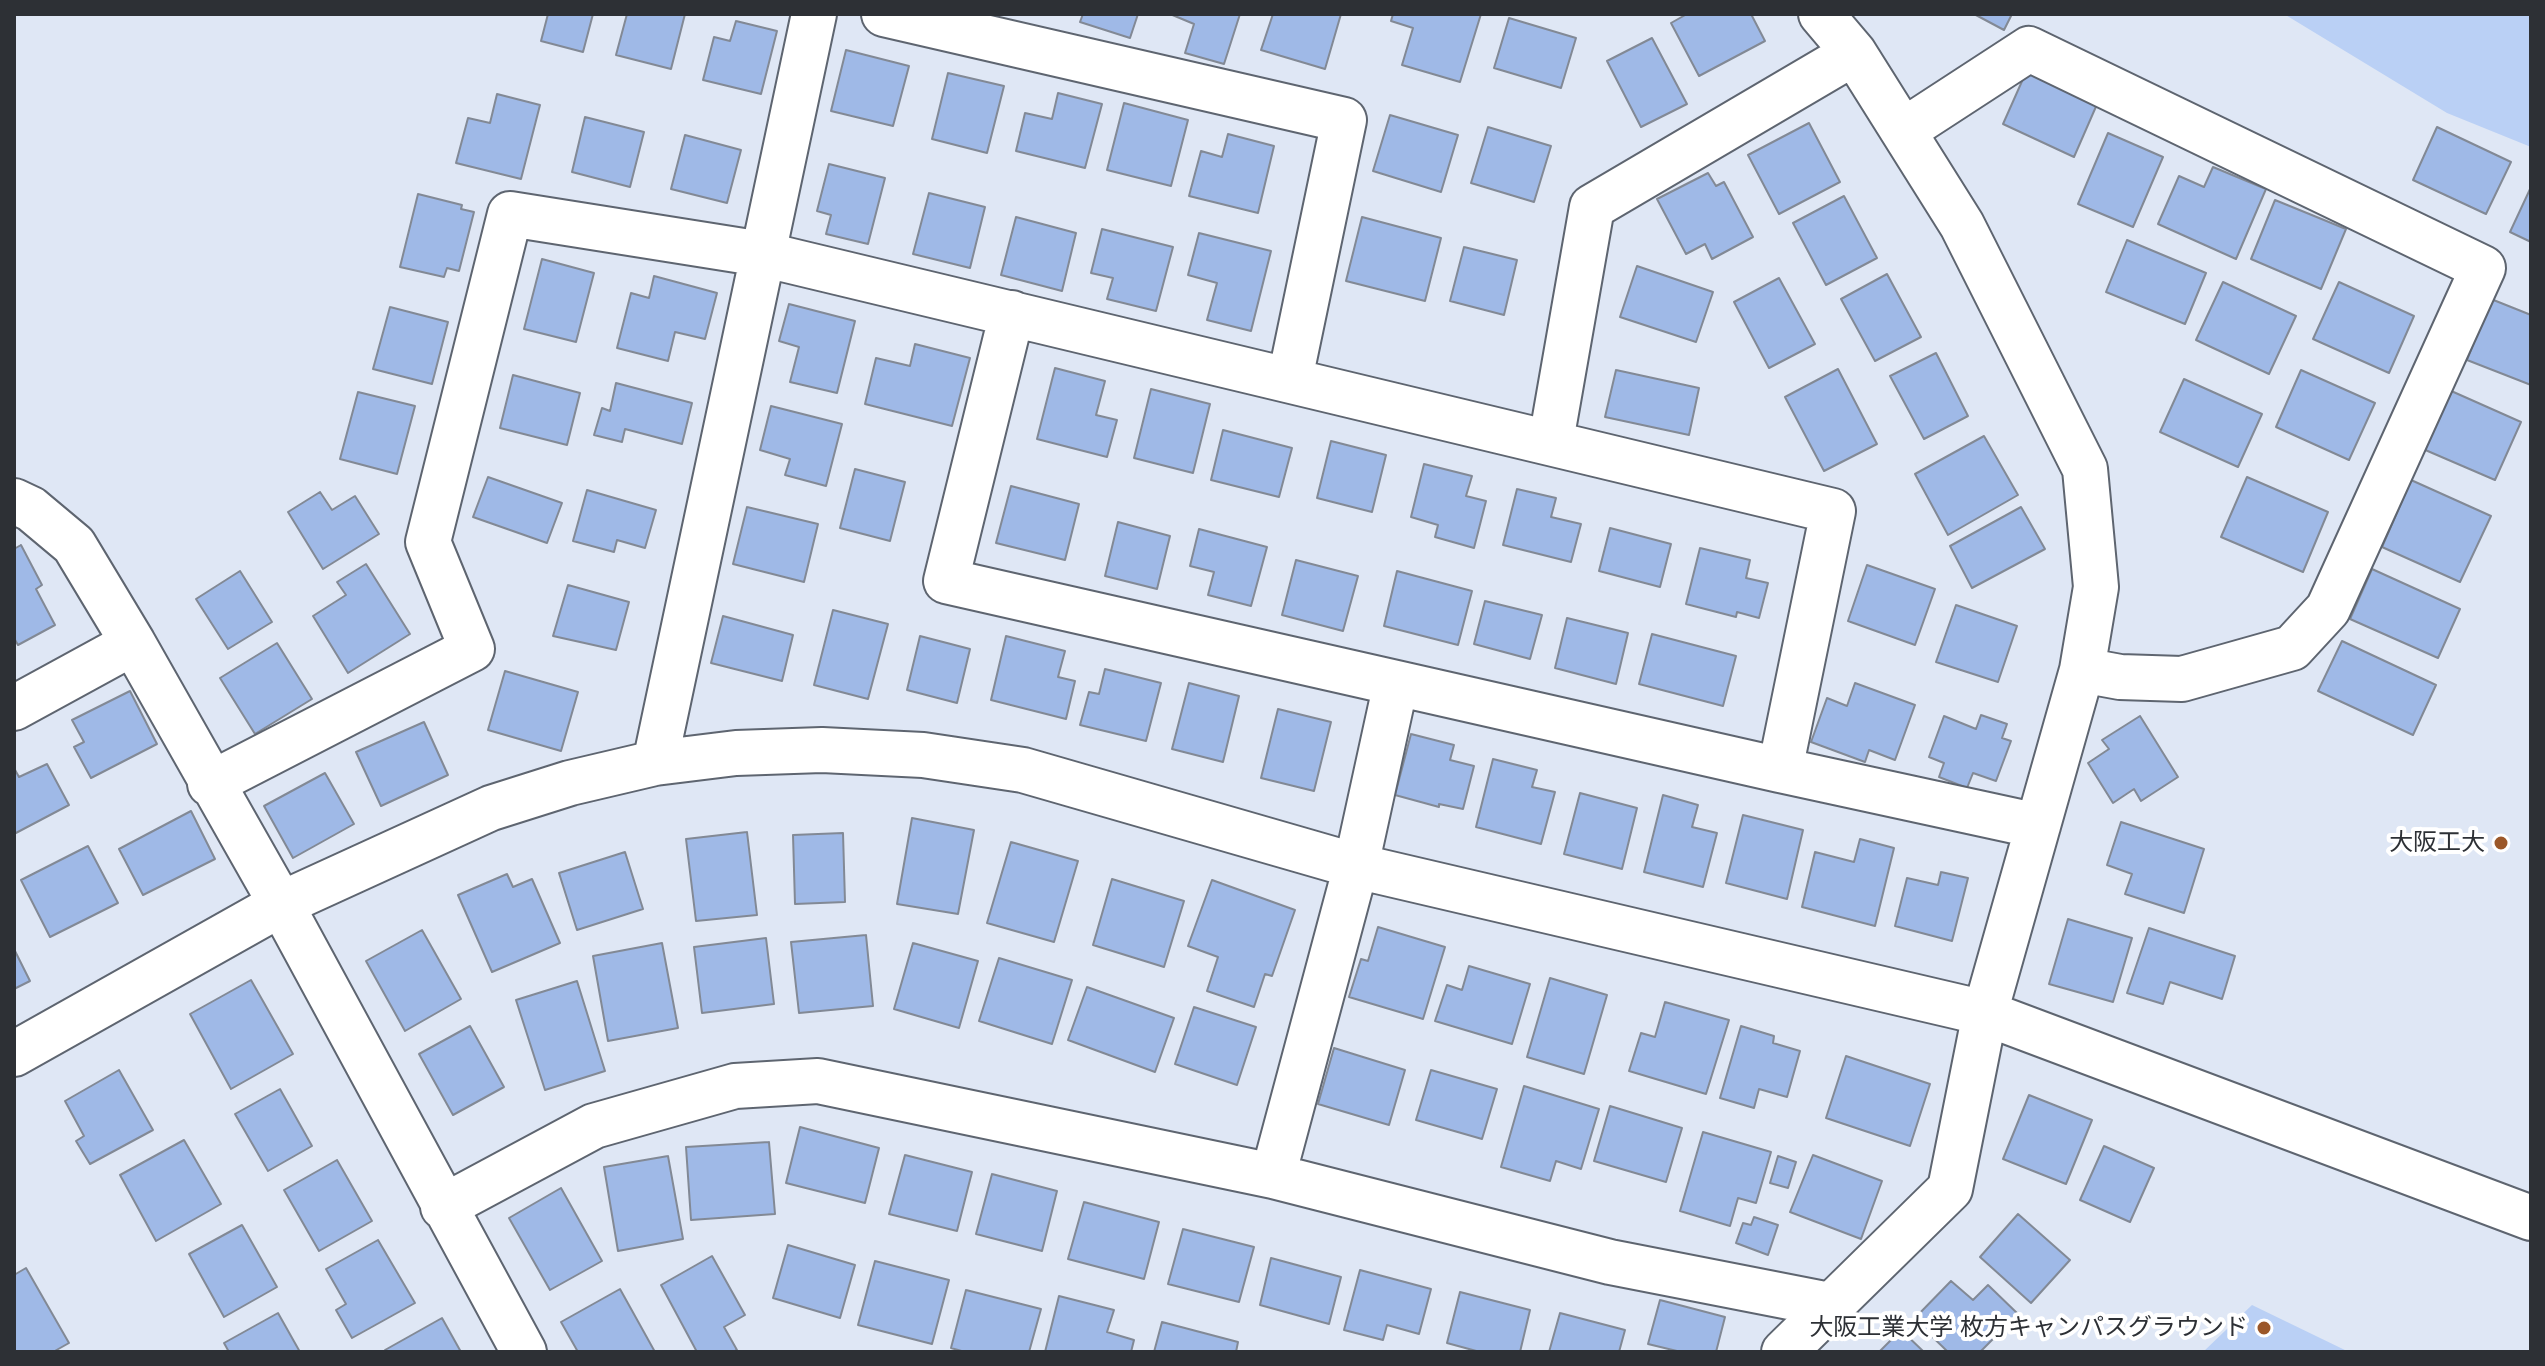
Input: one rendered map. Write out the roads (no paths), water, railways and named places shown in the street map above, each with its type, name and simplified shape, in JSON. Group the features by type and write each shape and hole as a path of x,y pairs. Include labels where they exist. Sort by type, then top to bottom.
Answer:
{"street":[{"path":"655,763 814,14"},
{"path":"884,14 1344,120 1290,379"},
{"path":"1784,1352 1950,1189 1985,1013 2082,670 2096,587 2085,469 1962,225 1854,53 1821,14"},
{"path":"1903,131 2029,49 2483,268 2328,609 2292,648 2182,679 2120,677 2082,670"},
{"path":"1551,441 1592,207 1854,53"},
{"path":"210,784 472,649 428,542 510,214 762,254 1833,511 1780,770"},
{"path":"1012,313 946,581 2038,826"},
{"path":"14,501 31,509 74,545 133,643 210,784 281,904 524,1352"},
{"path":"14,708 133,643"},
{"path":"1273,1176 1356,866 1396,683"},
{"path":"14,1054 281,904 491,808 570,783 655,763 736,753 822,750 938,757 1023,770 1356,866 1985,1013 2531,1218"},
{"path":"443,1207 594,1126 735,1086 818,1081 1273,1176 1610,1262 1830,1305"}],"place":[{"name":"大阪工大","path":"2501,843"},
{"name":"大阪工業大学 枚方キャンパスグラウンド","path":"2264,1328"}]}
